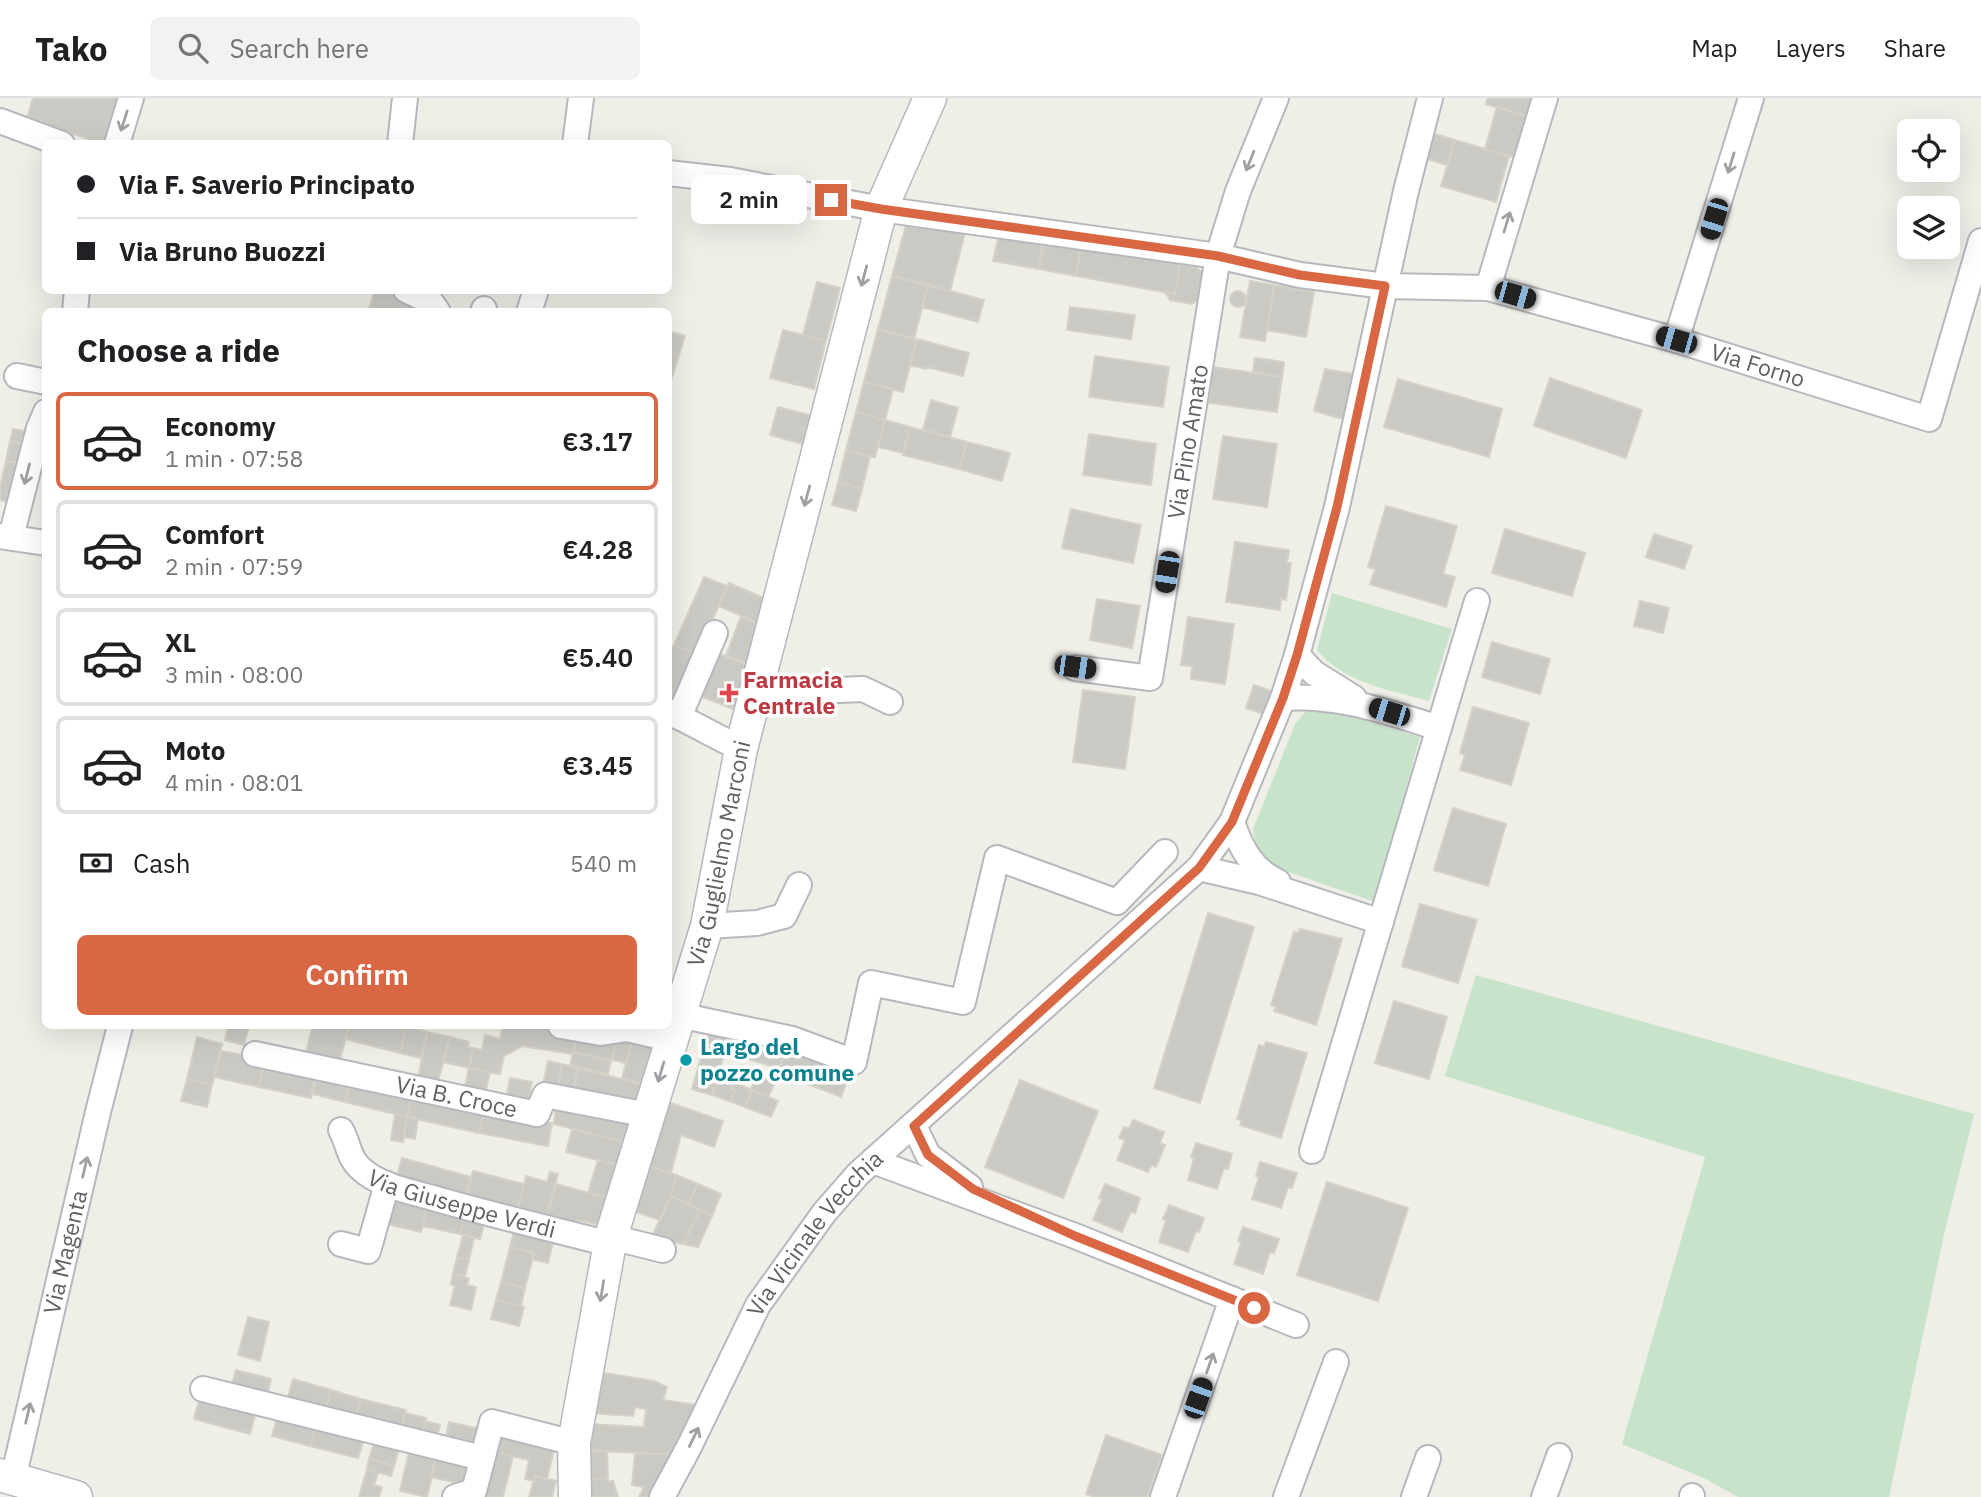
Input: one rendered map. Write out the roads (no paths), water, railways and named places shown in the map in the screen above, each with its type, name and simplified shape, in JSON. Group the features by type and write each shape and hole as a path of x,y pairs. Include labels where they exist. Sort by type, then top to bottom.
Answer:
{"street":[{"path":"118,140 131,98"},
{"path":"400,140 405,98"},
{"path":"576,140 581,98"},
{"name":"Via Guglielmo Marconi","path":"575,1497 573,1443 610,1240 707,926 741,749 881,209 930,98"},
{"path":"1218,256 1238,191 1276,98"},
{"name":"Via Vicinale Vecchia","path":"662,1497 758,1305 824,1213 858,1174 1199,868 1232,822 1283,698 1297,655 1337,507 1385,286 1430,98"},
{"path":"1488,288 1545,98"},
{"path":"1676,340 1751,98"},
{"path":"0,121 51,140"},
{"name":"Via Forno","path":"672,173 730,180 881,209 1218,256 1300,275 1385,286 1488,288 1676,340 1929,419 1981,241"},
{"name":"Via Pino Amato","path":"1075,667 1150,678 1218,256"},
{"path":"414,294 431,302 435,308"},
{"path":"17,376 42,381"},
{"path":"42,421 6,536 42,542"},
{"path":"1312,1151 1477,601"},
{"path":"715,633 674,714 741,749"},
{"path":"1297,655 1314,673 1364,704"},
{"path":"757,686 813,691 871,684 890,702"},
{"path":"1283,698 1327,698 1364,704 1439,728"},
{"path":"1232,822 1241,848 1264,875 1311,897"},
{"path":"672,1027 792,1039 853,1062 871,983 963,1002 997,858 1117,902 1165,852"},
{"path":"1199,868 1232,874 1311,897 1381,922"},
{"path":"707,926 757,923 784,916 799,885"},
{"name":"Via Magenta","path":"6,1477 119,1029"},
{"path":"578,1029 601,1033 627,1029"},
{"name":"Via B. Croce","path":"255,1054 537,1114 545,1095 648,1115"},
{"path":"914,1126 928,1155 973,1189 1075,1236"},
{"name":"Via Giuseppe Verdi","path":"341,1130 347,1139 350,1156 361,1170 387,1184 472,1209 663,1250"},
{"path":"873,1161 1075,1236 1296,1325"},
{"path":"341,1244 368,1251 387,1184"},
{"path":"1163,1497 1232,1299"},
{"path":"1286,1497 1336,1362"},
{"path":"203,1389 482,1458"},
{"path":"456,1497 474,1491 492,1422 573,1443"},
{"path":"1544,1497 1559,1456"},
{"path":"1414,1497 1428,1458"},
{"path":"6,1477 76,1497"}],"place":[{"name":"Farmacia Centrale","path":"729,693"},
{"name":"Largo del pozzo comune","path":"686,1060"}]}
